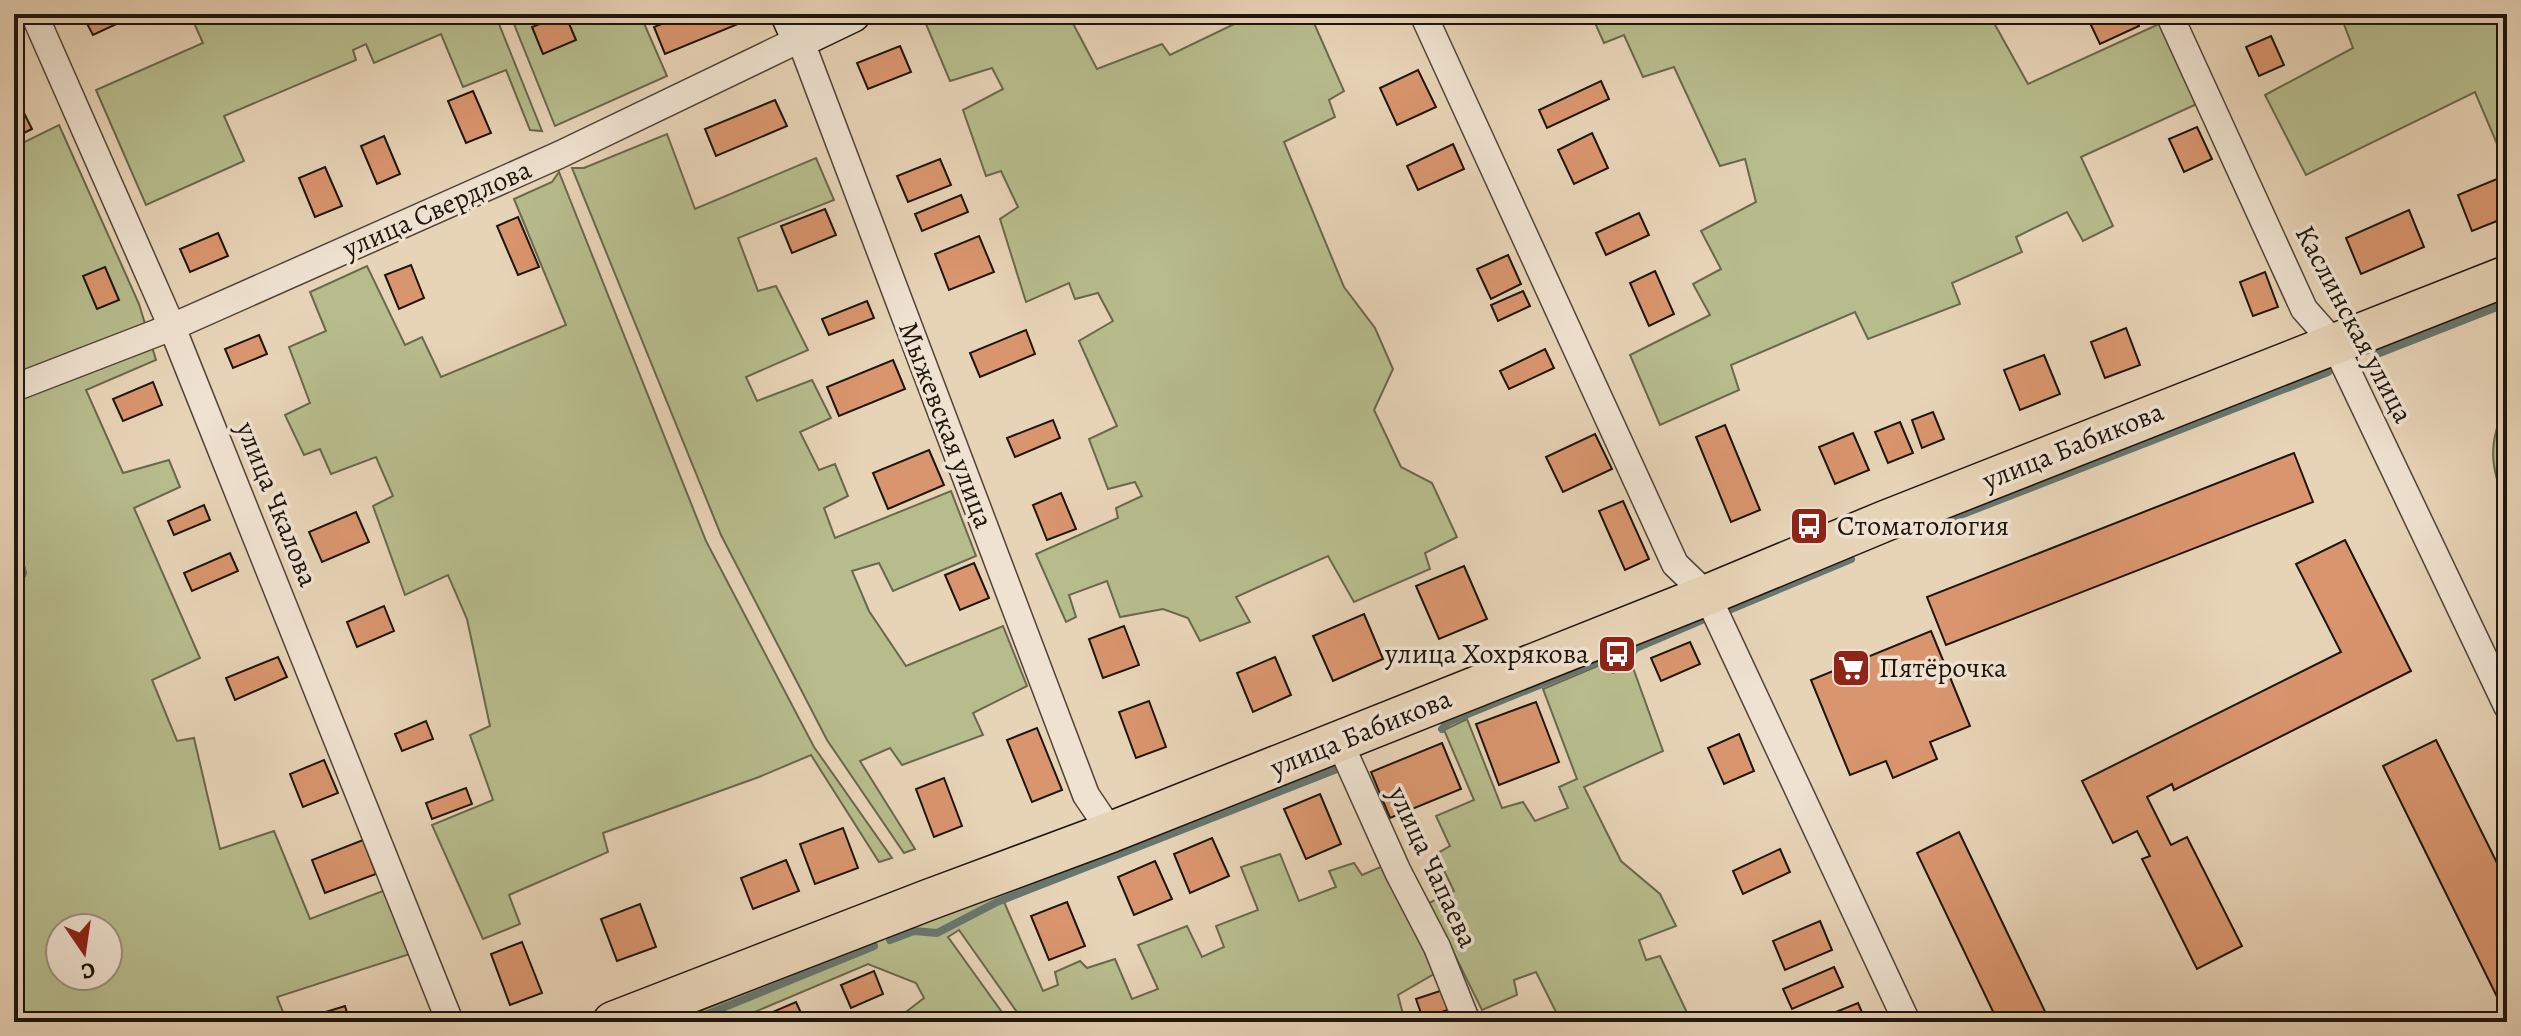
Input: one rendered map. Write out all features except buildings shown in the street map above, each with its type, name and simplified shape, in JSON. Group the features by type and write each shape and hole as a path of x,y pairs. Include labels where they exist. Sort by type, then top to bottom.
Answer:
{"main road":[{"name":"улица Бабикова","path":"613,1022 1111,832 1885,521 2507,276"}],"street":[{"name":"улица Чкалова","path":"34,14 172,327 450,1022"},
{"name":"улица Свердлова","path":"14,388 172,327 559,155 794,26 852,14"},
{"path":"1423,14 1675,564 1707,595 1907,1022"},
{"name":"Каслинская улица","path":"2169,14 2304,309 2334,343 2507,706"},
{"name":"Мыжевская улица","path":"794,26 1086,795 1111,832"},
{"name":"улица Чапаева","path":"1339,741 1398,872 1437,947 1467,1022"}],"green space":[{"path":"190,14 495,14 542,131 530,130 506,70 463,87 441,34 374,63 366,44 353,50 356,60 224,116 244,161 146,205 96,90 203,43"},
{"path":"510,14 640,14 667,76 555,126"},
{"path":"929,14 1068,14 1097,69 1162,44 1170,55 1255,14 1310,14 1344,91 1329,100 1335,117 1284,142 1344,287 1375,328 1393,369 1374,410 1401,467 1432,483 1457,537 1425,553 1430,569 1354,602 1328,556 1236,597 1250,622 1200,641 1188,618 1163,609 1120,617 1107,581 1069,595 1076,617 1066,622 1036,554 1118,518 1116,508 1142,496 1135,482 1108,489 1089,439 1117,426 1079,341 1113,321 1098,293 1075,299 1069,283 1026,302 1000,219 1018,207 1001,171 986,176 963,110 1003,89 992,68 950,81 923,17"},
{"path":"1591,14 1989,14 2028,84 2161,23 2199,103 2081,157 2113,226 2083,241 2067,212 2016,237 2022,252 1952,283 1960,304 1868,339 1855,312 1731,365 1739,390 1660,425 1630,355 1710,315 1693,284 1721,269 1701,231 1756,202 1745,159 1720,166 1674,67 1643,77 1624,35 1604,43"},
{"path":"2340,14 2507,14 2507,156 2503,158 2475,92 2306,175 2265,95 2353,48"},
{"path":"59,125 139,304 156,360 86,390 123,473 169,460 180,487 134,508 200,658 152,680 177,741 194,738 220,849 274,831 310,919 388,889 413,953 277,997 287,1022 14,1022 14,601 26,573 19,547 20,466 14,456 14,147"},
{"path":"667,134 695,209 816,158 834,200 738,238 758,291 776,286 808,350 746,377 757,401 812,380 831,418 800,432 819,470 835,464 848,496 824,508 835,538 951,491 976,556 893,591 879,563 852,571 869,611 906,666 1003,626 1027,686 973,713 983,735 902,765 890,748 860,761 915,849 904,853 827,740 721,535 572,168 584,168"},
{"path":"559,172 706,541 814,747 892,858 879,862 811,755 603,833 608,852 509,895 520,924 483,939 432,825 493,800 470,735 490,726 467,619 448,575 405,595 373,506 393,496 376,457 331,474 320,449 304,455 285,415 310,403 289,347 326,331 310,292 367,266 405,345 422,337 441,377 566,325 514,199 552,182"},
{"path":"2507,404 2507,507 2497,480 2493,455 2496,431"},
{"path":"1600,665 1613,673 1632,665 1663,751 1584,787 1621,861 1660,894 1676,926 1639,940 1646,960 1660,956 1691,1021 1714,1012 1718,1022 1561,1022 1536,972 1514,980 1517,995 1482,1010 1429,903 1454,891 1436,854 1450,846 1436,816 1474,800 1444,730 1467,719 1502,808 1523,802 1535,821 1568,808 1559,787 1577,779 1543,689"},
{"path":"1280,854 1299,901 1336,887 1329,871 1354,863 1362,875 1383,866 1439,971 1398,995 1405,1022 1024,1022 959,930 948,937 1009,1022 893,1022 924,998 916,983 868,964 731,1022 673,1022 925,920 1057,872 1059,880 1004,902 1043,991 1058,985 1055,972 1080,961 1087,968 1115,959 1132,999 1158,989 1138,945 1187,926 1202,957 1224,947 1216,926 1258,910 1241,867"}],"water":[{"path":"14,456 20,466 19,547 26,573 14,600"}],"waterway":[{"path":"2377,354 2507,303"},
{"path":"1932,526 2328,372"},
{"path":"1731,609 1851,559"},
{"path":"1630,655 1636,648 1704,619"},
{"path":"1442,729 1448,722 1598,661 1610,664"},
{"path":"890,940 914,931 937,933 997,902 1342,767"},
{"path":"688,1022 874,946"}],"place":[{"name":"Стоматология","path":"1809,526"},
{"name":"улица Хохрякова","path":"1617,654"},
{"name":"Пятёрочка","path":"1851,668"}]}
